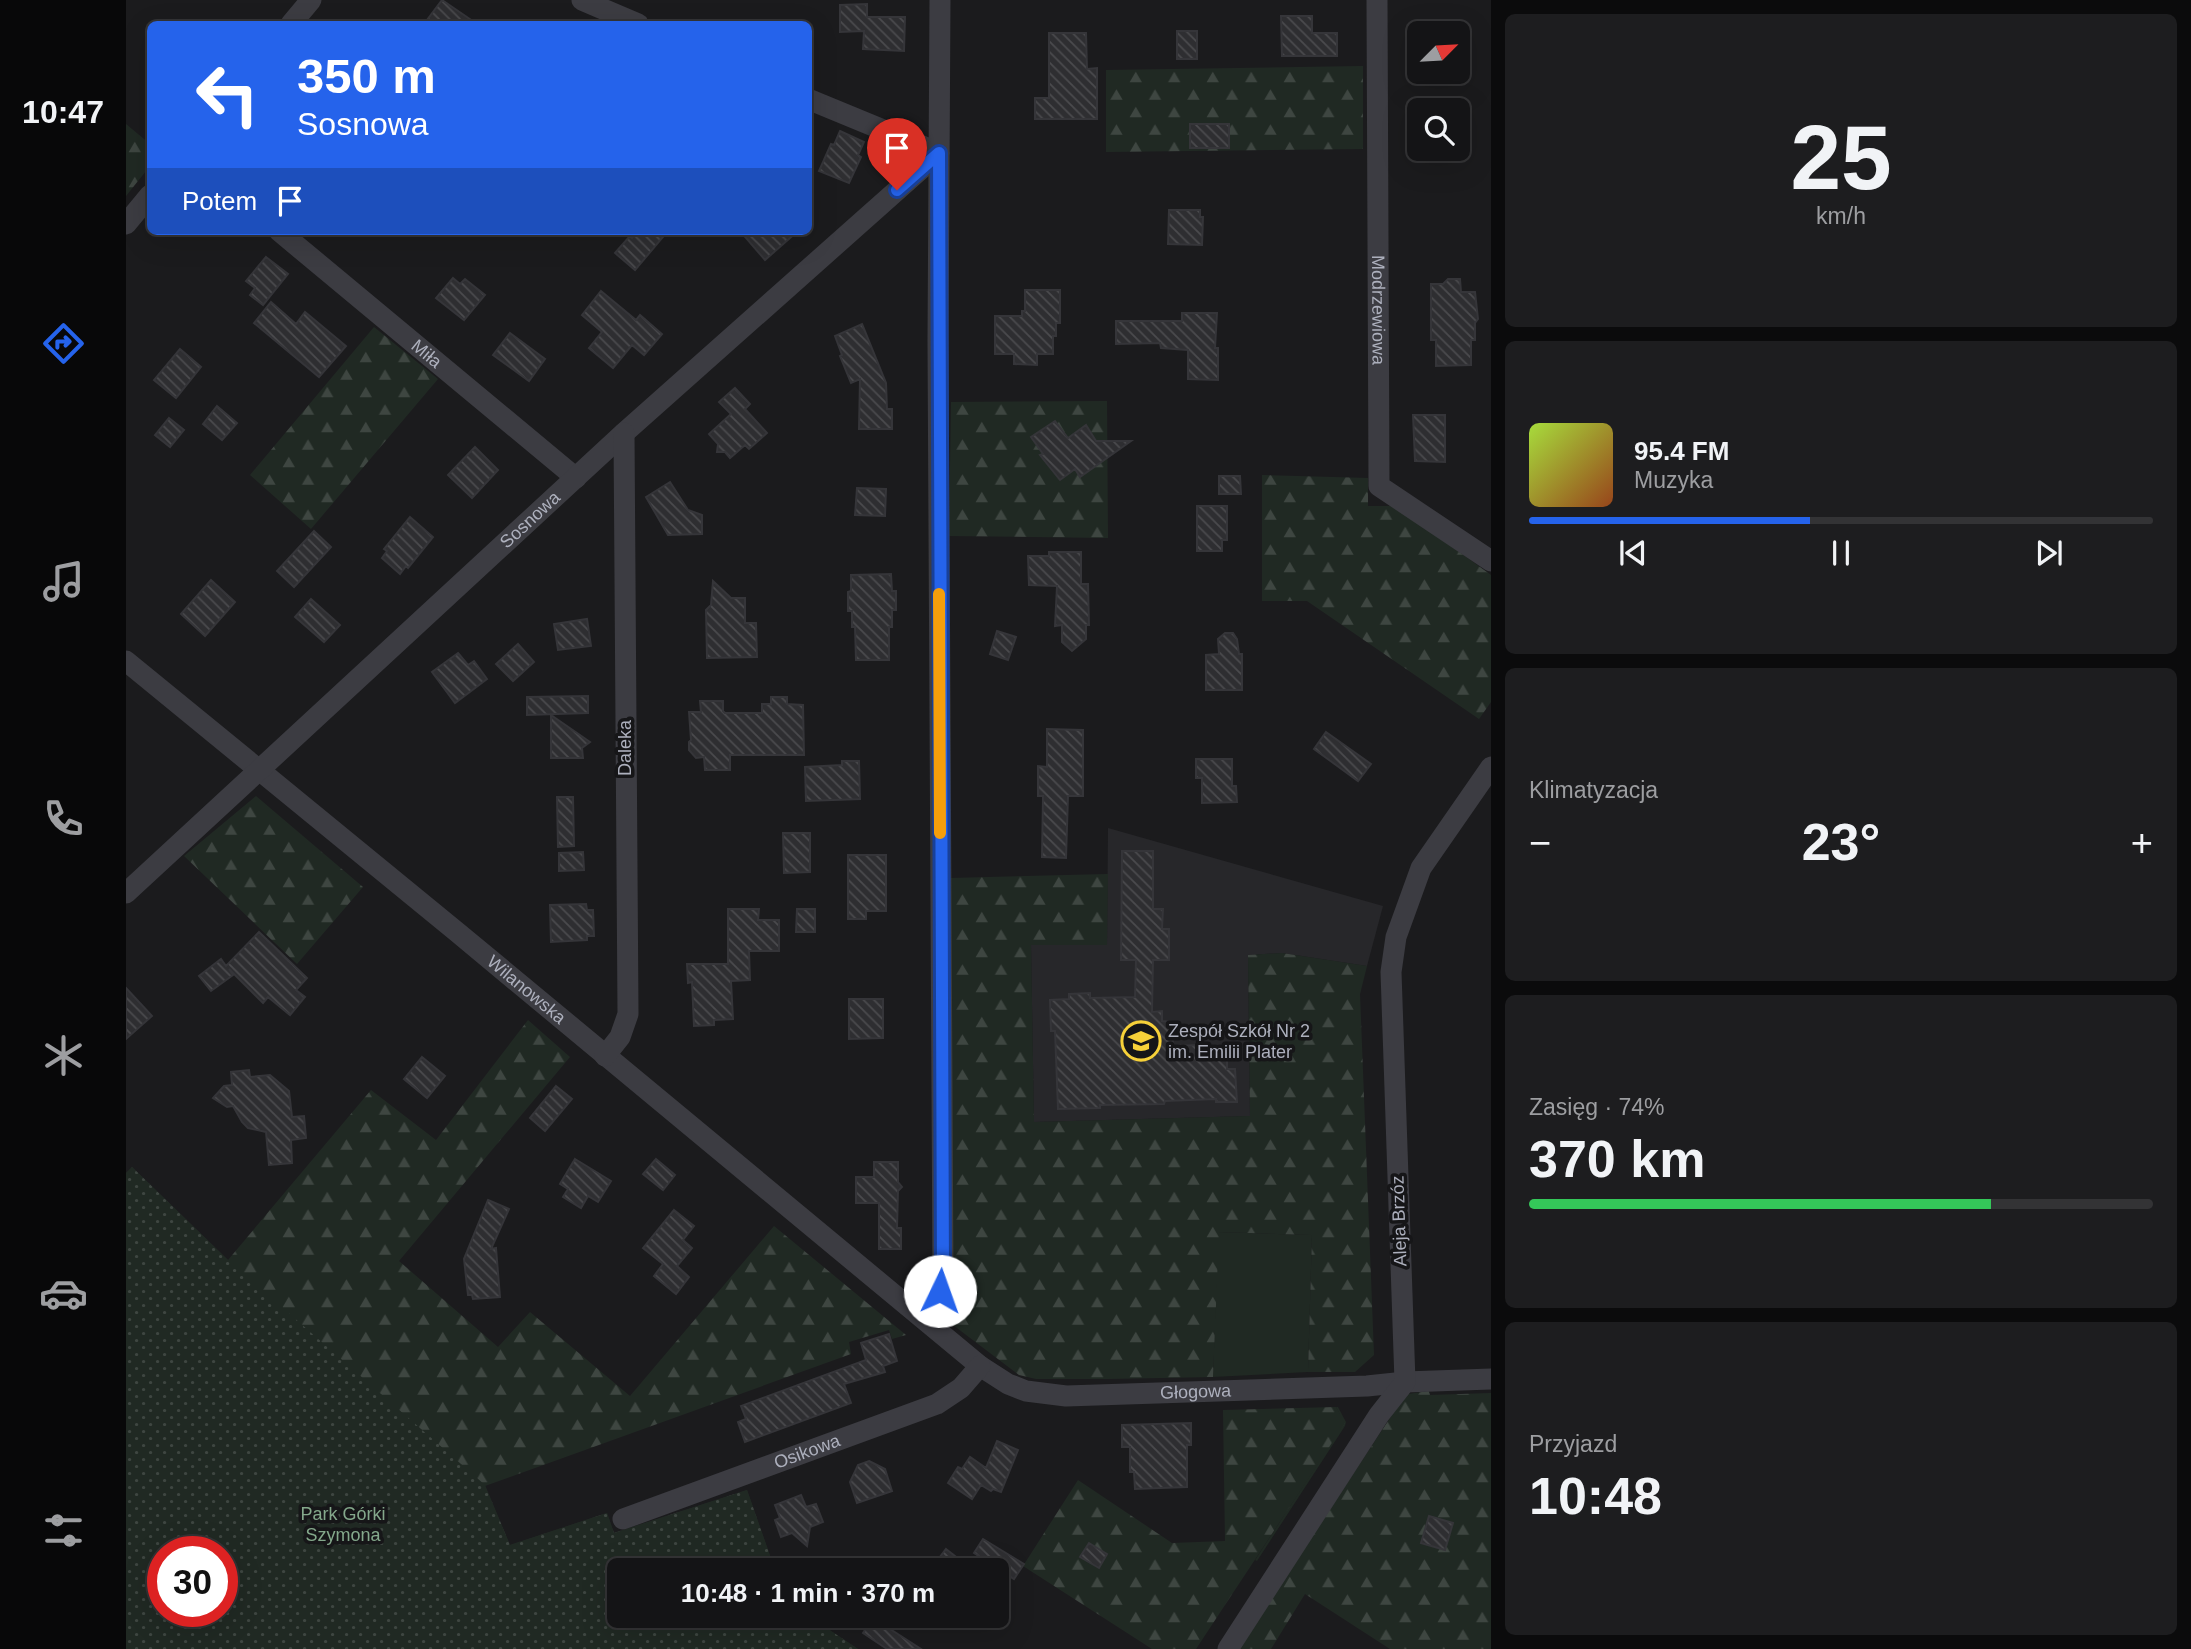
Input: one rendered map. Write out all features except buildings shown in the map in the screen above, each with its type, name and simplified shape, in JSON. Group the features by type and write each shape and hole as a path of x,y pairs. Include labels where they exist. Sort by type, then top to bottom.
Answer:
{"street":[{"path":"294,21 311,0"},
{"path":"582,0 631,21"},
{"path":"926,1319 937,1301 943,1278 940,0"},
{"name":"Modrzewiowa","path":"1377,0 1379,486 1491,561"},
{"path":"812,101 939,153"},
{"name":"Sosnowa","path":"126,893 625,433 939,153"},
{"path":"126,224 147,199"},
{"name":"Miła","path":"284,235 576,478"},
{"name":"Daleka","path":"605,1056 620,1037 628,1014 625,433"},
{"name":"Wilanowska","path":"126,662 926,1319"},
{"name":"Aleja Brzóz","path":"1405,1382 1391,972 1396,937 1421,868 1491,767"},
{"name":"Głogowa","path":"926,1319 980,1366 1008,1384 1026,1391 1066,1396 1491,1379"},
{"name":"Osikowa","path":"623,1518 937,1404 961,1388 980,1366"},
{"path":"1228,1649 1379,1415 1405,1382"}],"shaded area":[{"name":"Zespół Szkół Nr 2 im. Emilii Plater","path":"1108,828 1383,906 1367,966 1282,953 1248,955 1250,1116 1034,1122 1031,945 1107,944"}],"green space":[{"path":"1363,66 1363,149 1106,152 1106,70"},
{"path":"126,124 147,142 147,170 126,196"},
{"path":"374,327 438,379 311,529 250,475"},
{"path":"1107,401 1108,538 949,536 951,402"},
{"path":"1262,475 1368,478 1368,506 1396,506 1491,575 1491,702 1479,719 1307,601 1262,601"},
{"path":"256,796 363,887 297,964 184,856"},
{"path":"1108,874 1107,945 1031,945 1034,1122 1250,1116 1248,955 1282,953 1367,966 1360,994 1374,1355 1355,1372 1308,1372 1312,1235 1219,1232 1213,1377 1036,1379 1019,1375 953,1325 951,878"},
{"path":"528,1020 570,1057 399,1261 498,1347 530,1312 630,1396 774,1226 906,1335 892,1339 889,1330 849,1342 851,1354 485,1486 510,1545 607,1513 614,1533 747,1490 771,1558 607,1558 607,1628 826,1628 858,1649 295,1630 126,1173 132,1167 228,1260 371,1090 436,1140"},
{"name":"Park Górki Szymona","path":"132,1167 228,1260 485,1485 510,1545 607,1513 614,1533 747,1490 771,1558 607,1558 607,1628 826,1628 858,1649 126,1649 126,1173"},
{"path":"1218,1232 1312,1235 1308,1372 1213,1377"},
{"path":"1429,1391 1430,1395 1491,1393 1491,1649 1390,1649 1305,1594 1271,1649 1238,1649 1396,1409 1408,1394"},
{"path":"1336,1407 1346,1422 1345,1426 1257,1561 1255,1560 1344,1423"},
{"path":"1336,1407 1345,1423 1196,1649 1152,1649 1023,1566 1078,1480 1172,1543 1225,1541 1223,1410"}],"slow traffic":[{"path":"939,594 940,833"}],"place":[{"name":"Zespół Szkół Nr 2 im. Emilii Plater","path":"1141,1041"}],"route":[{"path":"897,190 939,153 943,1278 940,1291"}]}
